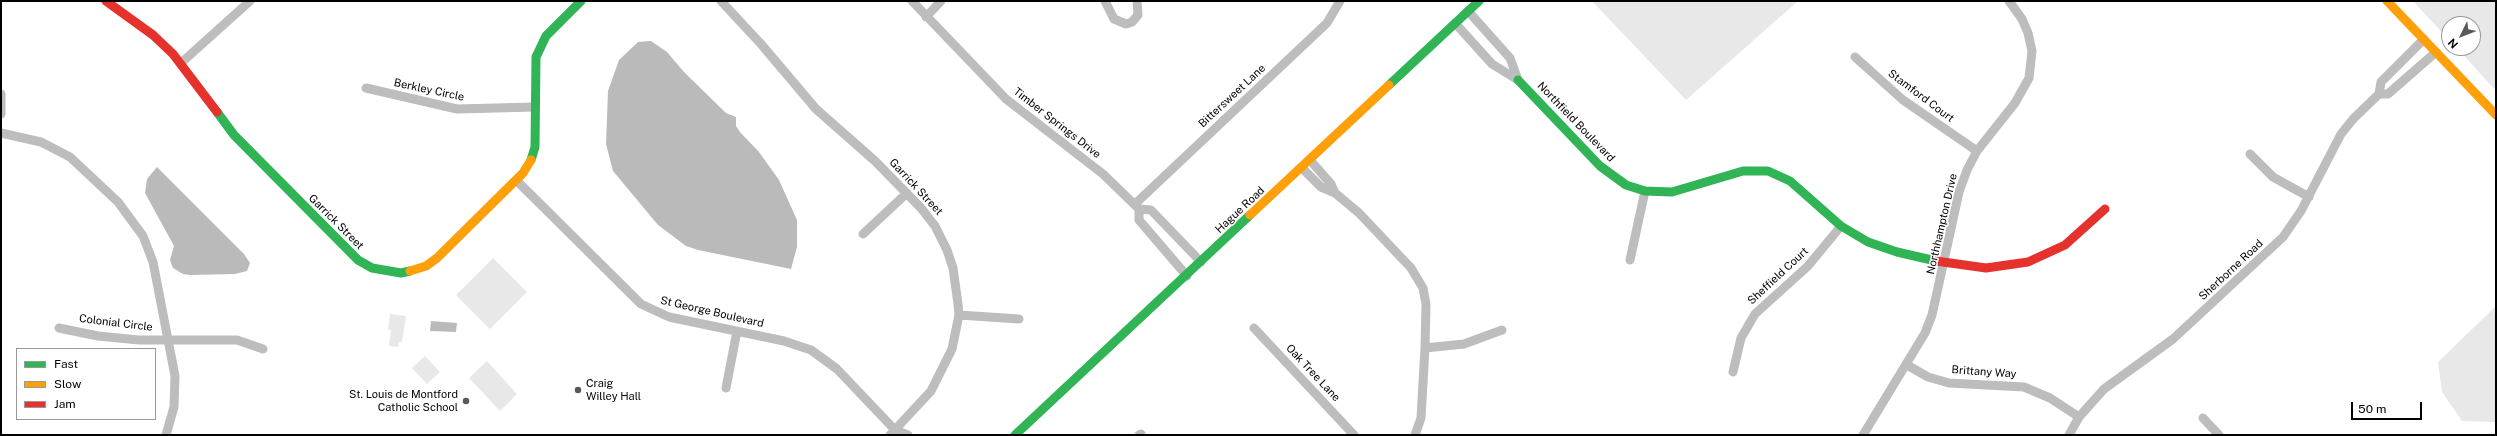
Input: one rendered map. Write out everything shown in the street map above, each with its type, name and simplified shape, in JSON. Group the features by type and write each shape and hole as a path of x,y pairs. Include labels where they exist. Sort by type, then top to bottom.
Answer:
{"street":[{"name":"Garrick Street","path":"106,1 159,41 181,63 234,135 358,260 372,268 401,273 426,266 437,258 517,181 527,168 533,154 536,135 534,68 540,46 555,26 581,1"},
{"path":"181,63 250,1"},
{"name":"Garrick Street","path":"720,1 761,44 816,109 907,193 930,218 945,243 954,273 959,314 952,350 938,380 924,401 894,433"},
{"name":"Timber Springs Drive","path":"912,1 1013,106 1103,174 1137,206 1151,210 1201,262"},
{"path":"926,16 941,1"},
{"path":"1105,1 1114,20 1126,24 1132,22 1138,15 1137,1"},
{"name":"Bittersweet Lane","path":"1137,206 1327,23 1340,1"},
{"name":"Hague Road","path":"1015,435 1187,276 1479,1"},
{"name":"Northhampton Drive","path":"1864,435 1925,333 1932,315 1962,184 1977,151 2020,95 2031,69 2032,51 2028,33 2022,19 2009,1"},
{"path":"2387,1 2496,115"},
{"name":"Northfield Boulevard","path":"1468,11 1510,58 1518,80"},
{"name":"Northfield Boulevard","path":"1455,23 1492,64 1518,80 1600,166 1618,180 1645,191 1681,191 1734,173 1760,170 1775,173 1790,181 1841,226 1884,248 1944,263 1986,268 2028,262 2064,245 2105,209"},
{"name":"Sherborne Road","path":"2069,435 2079,417 2104,389 2174,340 2283,237 2295,222 2347,126 2379,94 2381,82 2424,39"},
{"name":"Sherborne Road","path":"2379,94 2388,94 2436,52"},
{"name":"Stamford Court","path":"1855,57 1903,100 1977,151"},
{"name":"Berkley Circle","path":"366,88 457,109 535,108"},
{"path":"1,94 1,114"},
{"path":"1,133 41,142 70,157 93,177 129,215 143,236 153,262 170,340 176,387 172,416 166,435"},
{"path":"2250,154 2273,177 2309,197"},
{"path":"1310,160 1331,184 1335,193"},
{"path":"1302,168 1321,187 1335,193 1360,213 1411,268 1420,281 1426,304 1425,348 1422,413 1415,435"},
{"name":"St George Boulevard","path":"517,181 641,304 669,317 792,342 817,353 837,369 894,433 908,435"},
{"path":"1630,260 1645,191"},
{"path":"863,234 907,193"},
{"name":"Timber Springs Drive","path":"1137,206 1139,220 1187,276"},
{"name":"Sheffield Court","path":"1733,372 1742,338 1755,314 1808,266 1841,226"},
{"path":"959,314 1019,319"},
{"name":"Colonial Circle","path":"59,328 118,338 237,340 263,349"},
{"name":"Oak Tree Lane","path":"1254,328 1354,435"},
{"path":"1425,348 1464,344 1502,330"},
{"path":"726,388 737,331"},
{"name":"Brittany Way","path":"1907,365 1928,377 1943,382 2024,387 2050,398 2079,417"},
{"path":"2203,418 2219,435"}],"shaded area":[{"path":"1592,1 1798,1 1686,100"},
{"path":"2413,1 2496,1 2496,91 2464,56 2481,56 2481,16 2441,16 2441,31"},
{"path":"651,41 667,52 684,72 726,113 736,117 736,126 740,132 759,152 779,180 797,220 797,247 791,269 698,250 686,246 658,225 613,171 606,144 608,91 619,60 638,42"},
{"path":"157,167 244,254 250,263 247,271 235,274 190,275 183,274 173,268 170,260 174,246 145,193 147,179"},
{"path":"493,258 527,292 490,329 456,295"},
{"path":"2496,306 2496,424 2494,422 2462,421 2442,392 2438,362"},
{"path":"390,314 406,316 402,342 399,342 398,347 389,346 391,330 388,330"},
{"path":"431,321 457,323 456,332 430,331"},
{"path":"425,356 440,372 427,384 412,368"},
{"path":"487,361 517,394 500,411 469,378"}],"traffic: fast":[{"path":"531,160 535,147 536,57 546,36 581,1"},
{"path":"1389,85 1479,1"},
{"path":"1518,80 1600,166 1626,185 1645,191 1672,192 1743,171 1768,171 1790,181 1841,226 1868,242 1897,252 1936,261"},
{"path":"217,112 234,135 358,260 372,268 401,273 410,271"},
{"path":"1015,435 1250,215"}],"traffic: slow":[{"path":"2387,1 2496,115"},
{"path":"1250,215 1389,85"},
{"path":"410,271 426,266 437,258 523,173 531,160"}],"traffic: jam":[{"path":"106,1 153,35 173,54 217,112"},
{"path":"1936,261 1986,268 2028,262 2065,245 2105,209"}],"place":[{"name":"Craig Willey Hall","path":"578,390"},
{"name":"St. Louis de Montford Catholic School","path":"466,401"}]}
